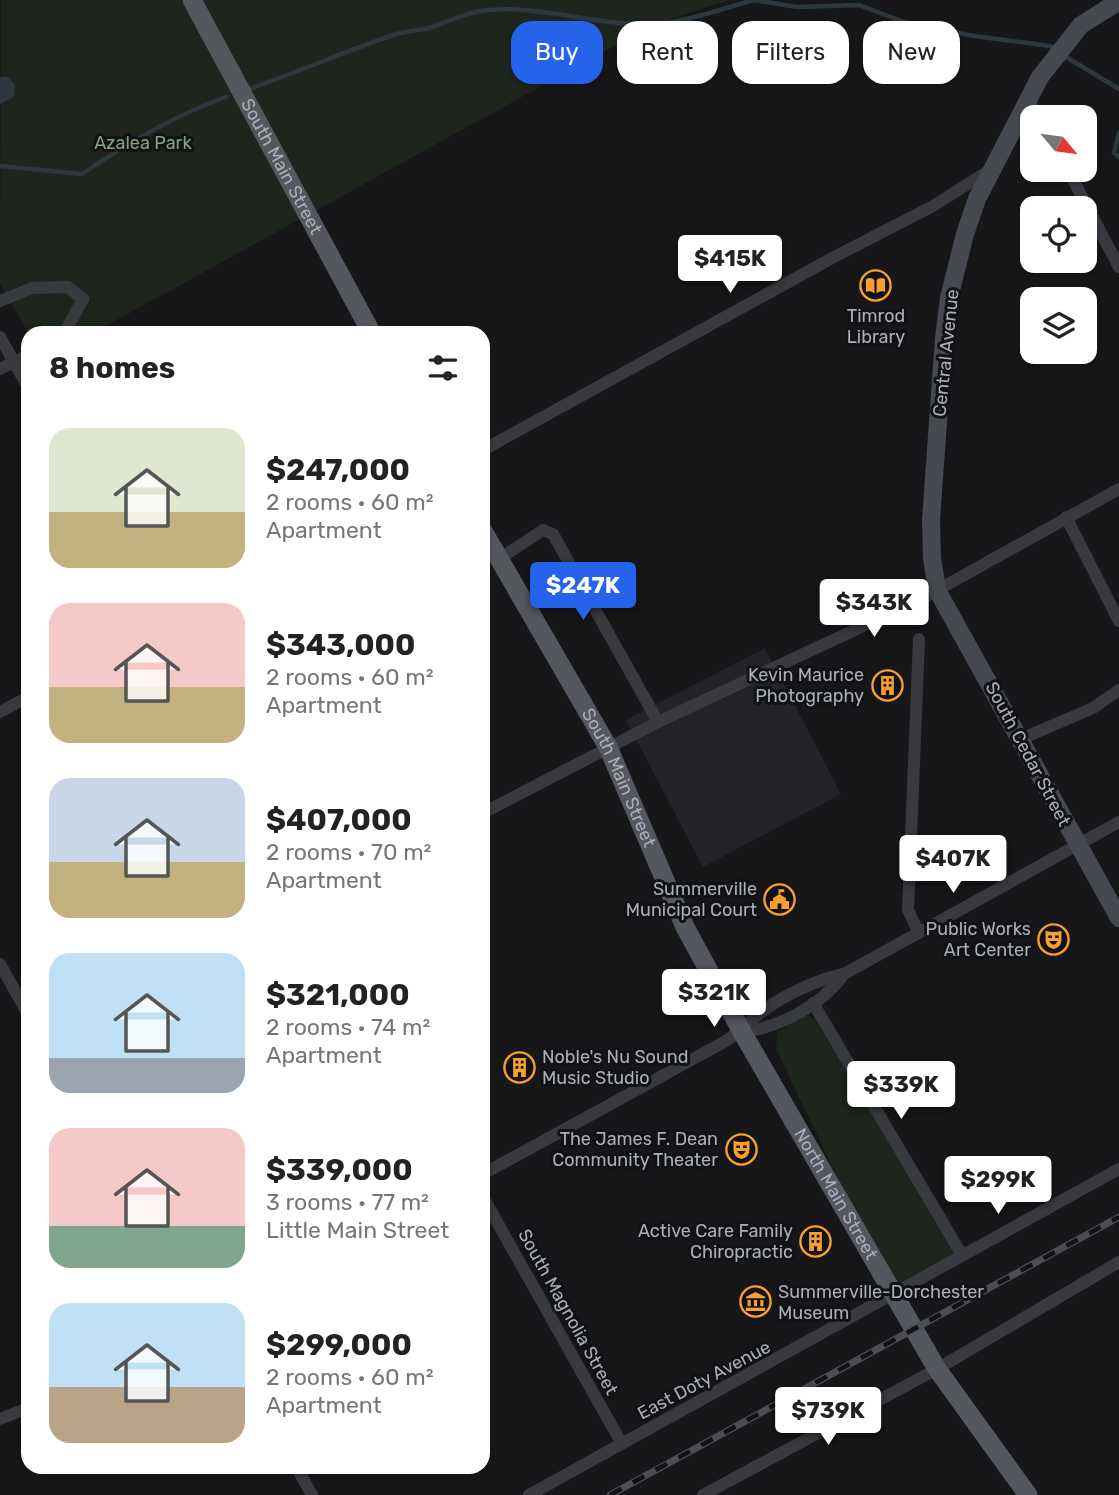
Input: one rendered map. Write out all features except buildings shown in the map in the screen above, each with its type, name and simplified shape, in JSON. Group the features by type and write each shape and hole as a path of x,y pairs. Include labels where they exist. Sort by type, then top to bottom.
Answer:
{"main road":[{"name":"South Main Street","path":"192,0 368,326"},
{"name":"South Main Street","path":"490,543 608,747 685,927 742,1032"},
{"name":"North Main Street","path":"742,1032 937,1369 1028,1495"}],"street":[{"name":"Central Avenue","path":"1036,105 1048,65 1065,41 1081,25 1119,1"},
{"name":"Central Avenue","path":"937,590 932,558 931,520 949,298 965,234 993,168 1020,130"},
{"path":"490,446 834,257 933,206 993,168"},
{"path":"1074,182 1119,268"},
{"path":"0,301 32,288 68,287 83,299 68,326"},
{"path":"0,337 21,375"},
{"path":"0,369 21,358"},
{"path":"490,809 658,722 937,590 1119,489"},
{"path":"1066,517 1119,621"},
{"path":"499,559 543,530 553,534 658,722"},
{"name":"South Cedar Street","path":"937,590 1119,918"},
{"path":"919,639 908,910 919,933"},
{"path":"1021,738 1093,708 1119,690"},
{"path":"0,712 21,700"},
{"path":"490,1170 742,1032 758,1014 796,992 820,979 844,974 1119,822"},
{"path":"0,964 21,1002"},
{"path":"742,1032 766,1029 813,1003 831,992 844,974"},
{"path":"813,1003 962,1255"},
{"name":"East Doty Avenue","path":"529,1495 1119,1169"},
{"name":"South Magnolia Street","path":"490,1209 622,1444"},
{"path":"703,1495 937,1369 1119,1262"},
{"path":"0,1419 21,1411"},
{"path":"300,1474 312,1495"}],"shaded area":[{"path":"0,77 8,77 15,85 14,97 0,104"},
{"path":"765,648 841,794 703,867 626,720"}],"green space":[{"name":"Azalea Park","path":"1,0 730,0 662,21 617,21 617,44 603,52 603,21 511,21 511,84 545,84 106,326 25,326 0,283"},
{"path":"805,1015 814,1018 962,1255 894,1295 776,1049 777,1033"}],"waterway":[{"path":"754,0 797,7 859,5 904,22 974,36 1050,46 1056,50"},
{"path":"249,89 393,35 429,28 480,11 527,10 600,21 648,24 692,18 754,0"},
{"path":"1063,55 1119,89"},
{"path":"0,166 82,174 151,131 226,97"},
{"path":"1119,133 1114,153 1119,157"}],"railway":[{"path":"610,1495 1119,1217"}],"place":[{"name":"Timrod Library","path":"876,285"},
{"name":"Kevin Maurice Photography","path":"887,685"},
{"name":"Summerville Municipal Court","path":"780,899"},
{"name":"Public Works Art Center","path":"1054,939"},
{"name":"Noble's Nu Sound Music Studio","path":"519,1067"},
{"name":"The James F. Dean Community Theater","path":"741,1149"},
{"name":"Active Care Family Chiropractic","path":"816,1241"},
{"name":"Summerville-Dorchester Museum","path":"755,1302"}]}
